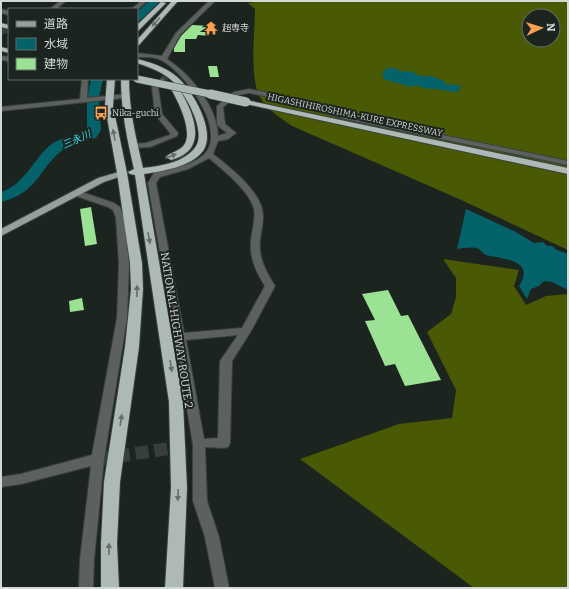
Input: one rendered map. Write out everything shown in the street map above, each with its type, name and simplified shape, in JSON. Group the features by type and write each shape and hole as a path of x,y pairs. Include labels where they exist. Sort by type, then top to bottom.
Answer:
{"highway":[{"path":"138,28 165,1"},
{"path":"138,43 175,1"},
{"path":"122,173 138,168 170,165 198,151 203,144 203,128 182,85 165,71 138,62"},
{"name":"HIGASHIHIROSHIMA-KURE EXPRESSWAY","path":"138,78 568,171"},
{"path":"110,588 109,543 112,482 132,347 137,289 136,263 122,173 109,106 111,80"},
{"name":"NATIONAL HIGHWAY ROUTE 2","path":"126,80 125,96 133,146 149,207 176,402 178,488 174,588"}],"main road":[{"path":"1,233 101,180 122,173"}],"street":[{"path":"53,8 63,1"},
{"path":"136,8 144,1"},
{"path":"164,60 178,34 212,1"},
{"path":"138,62 157,57 164,60 175,71 189,81 210,117 215,133 215,139 210,154 189,166 157,176 152,183 149,207 180,337 199,444 200,500 212,537 222,588"},
{"path":"83,100 85,80"},
{"path":"133,146 147,144 173,136 174,133 159,114 155,86 162,80"},
{"path":"215,139 225,137 232,133 221,125 220,106 236,93 249,91 281,97 345,117 568,163"},
{"path":"1,109 125,96"},
{"path":"207,443 224,443 226,362 246,331 270,286 262,273 255,249 258,232 258,209 252,196 210,154"},
{"path":"76,193 111,205 117,209 120,218 124,264 122,318 98,459 86,588"},
{"path":"180,337 246,331"},
{"path":"1,482 21,479 98,459"}],"green space":[{"path":"266,1 568,1 568,250 459,199 292,126 274,113 266,106 260,97 255,78 255,9 248,3"},
{"path":"443,259 519,270 514,286 526,305 546,296 568,294 568,588 474,588 300,459 399,424 452,418 456,390 427,332 451,314 456,297 456,278"}],"water":[{"path":"393,68 404,72 411,71 420,76 430,76 445,81 444,82 446,84 462,86 457,92 455,92 416,85 411,87 383,79 384,75 381,73 384,72 385,69"},
{"path":"466,209 514,231 534,243 543,242 547,246 552,246 557,250 568,254 568,290 552,282 544,281 539,286 531,289 527,299 519,286 523,277 521,266 515,262 486,255 476,248 457,249"}],"building":[{"path":"192,25 212,26 209,36 198,35 196,39 185,39 185,52 174,52 174,48 181,36"},
{"path":"208,66 217,66 219,77 210,77"},
{"path":"91,207 97,244 85,246 80,209"},
{"path":"388,290 401,316 408,315 441,380 405,386 395,364 385,366 365,321 375,320 362,294"},
{"path":"82,298 84,310 70,312 69,301"}],"waterway":[{"name":"三永川","path":"138,17 155,1"},
{"name":"三永川","path":"1,197 11,194 26,183 51,152 59,146 91,135 94,130 93,98 97,80"}],"tunnel":[{"path":"1,32 8,29"},
{"path":"162,80 172,73"},
{"path":"98,459 207,443"}],"place":[{"name":"超専寺","path":"211,28"},
{"name":"Nika-guchi","path":"101,113"}]}
